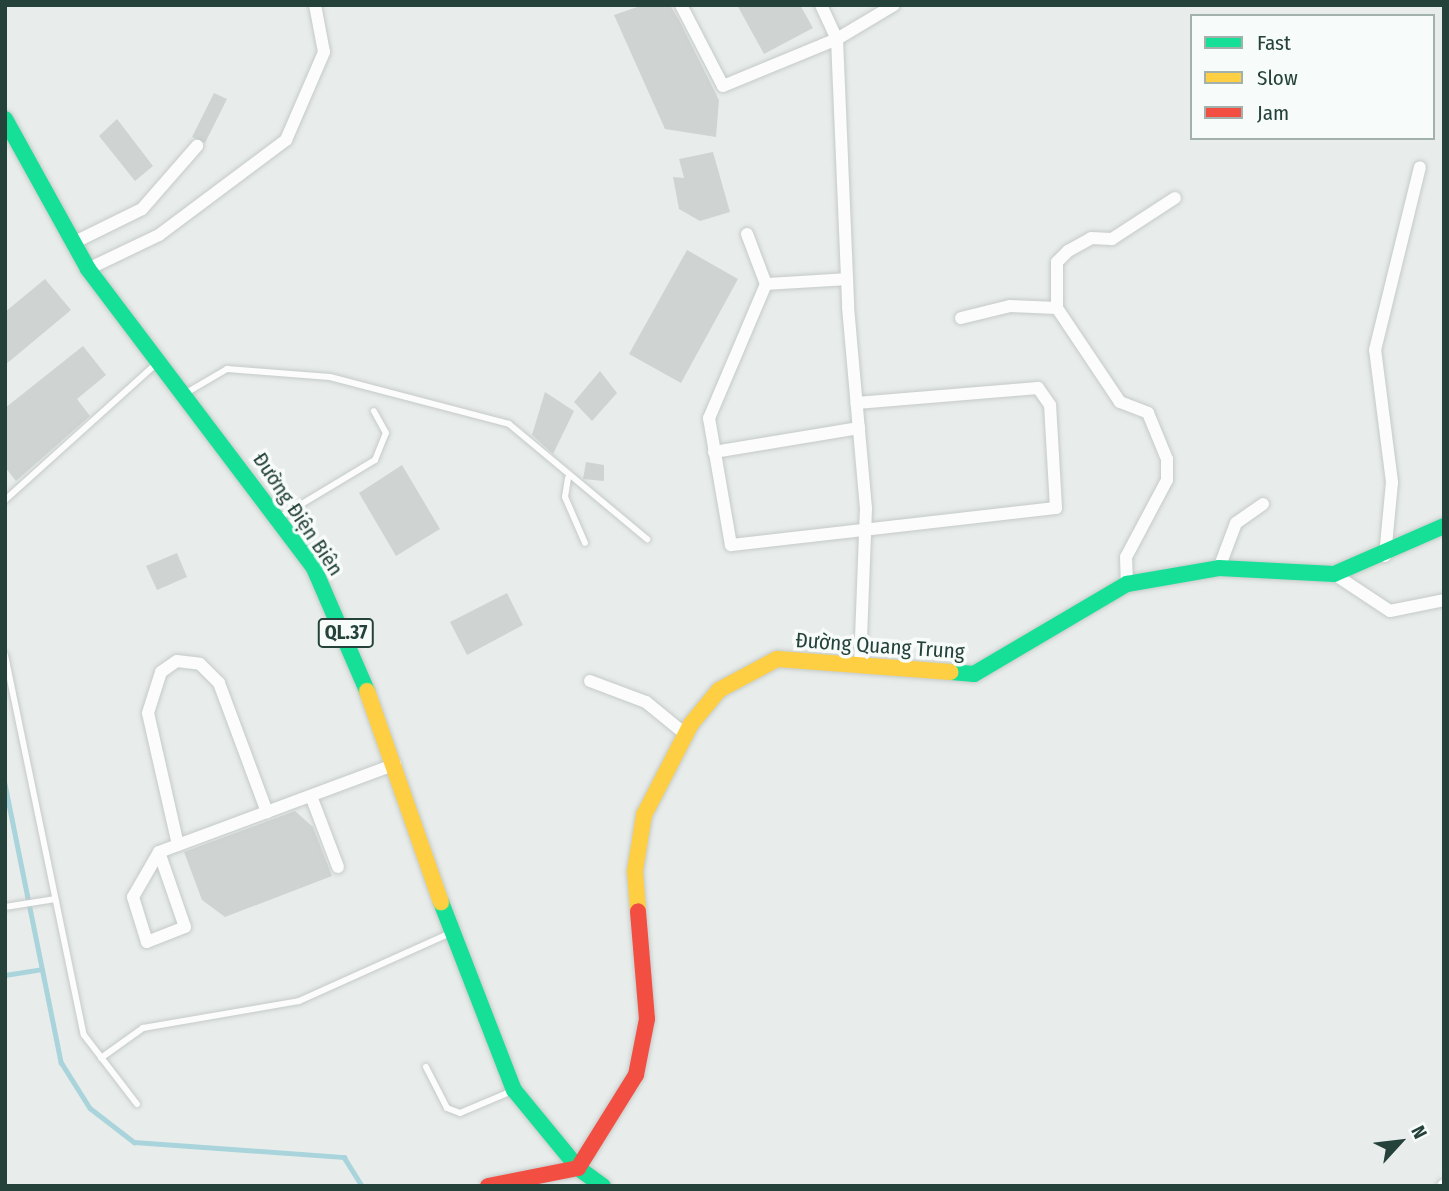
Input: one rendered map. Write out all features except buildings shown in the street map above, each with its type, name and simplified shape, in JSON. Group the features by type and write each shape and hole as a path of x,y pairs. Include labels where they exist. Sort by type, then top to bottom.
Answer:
{"street":[{"path":"89,269 159,235 286,140 324,52 315,5"},
{"path":"681,5 723,86 837,39 894,5"},
{"path":"821,5 837,39 848,279 866,530 860,666"},
{"name":"Đường Điện Biên","path":"5,119 89,269 186,393 313,566 348,637 453,932 514,1090 578,1168 603,1186"},
{"path":"73,243 142,209 197,146"},
{"path":"1385,556 1392,482 1375,350 1420,167"},
{"path":"1126,584 1126,557 1167,480 1167,458 1148,413 1121,402 1057,307 1058,262 1068,251 1091,238 1112,239 1175,198"},
{"path":"747,234 766,284 710,406 714,452 731,545 1053,512 1054,455 1050,405 1038,388 857,403"},
{"path":"766,284 848,279"},
{"path":"961,318 1010,306 1057,307"},
{"path":"714,452 859,428"},
{"path":"1219,568 1236,523 1263,504"},
{"name":"Đường Quang Trung","path":"578,1168 645,1052 647,980 635,871 644,815 685,734 719,690 754,667 776,659 974,674 1126,584 1219,568 1334,574 1385,556 1444,526"},
{"path":"1334,574 1390,611 1444,600"},
{"path":"178,845 148,713 161,672 177,661 200,664 219,683 267,812"},
{"path":"590,681 646,702 685,734"},
{"path":"159,852 185,927 147,942 134,897 159,852 395,764"},
{"path":"311,796 338,867"},
{"path":"488,1186 578,1168"}],"lane":[{"path":"5,500 159,361"},
{"path":"186,393 227,369 351,379 509,424 568,478 647,540"},
{"path":"278,518 376,460 386,432 374,411"},
{"path":"568,478 565,497 585,543"},
{"path":"5,655 52,900 84,1035 137,1104"},
{"path":"9,906 52,900"},
{"path":"101,1058 143,1028 299,1001 453,932"},
{"path":"426,1067 447,1108 460,1113 514,1090"}],"waterway":[{"path":"5,784 61,1062 90,1108 134,1142 344,1157 362,1186"},
{"path":"5,975 42,969"}],"traffic: fast":[{"path":"5,119 88,269 313,566 367,691"},
{"path":"951,672 974,674 1127,584 1219,568 1334,574 1444,526"},
{"path":"441,902 514,1090 578,1168 603,1186"}],"traffic: slow":[{"path":"638,911 635,871 644,815 691,724 719,690 777,659 951,672"},
{"path":"367,691 441,902"}],"traffic: jam":[{"path":"488,1186 578,1168 636,1075 647,1019 638,911"}]}
